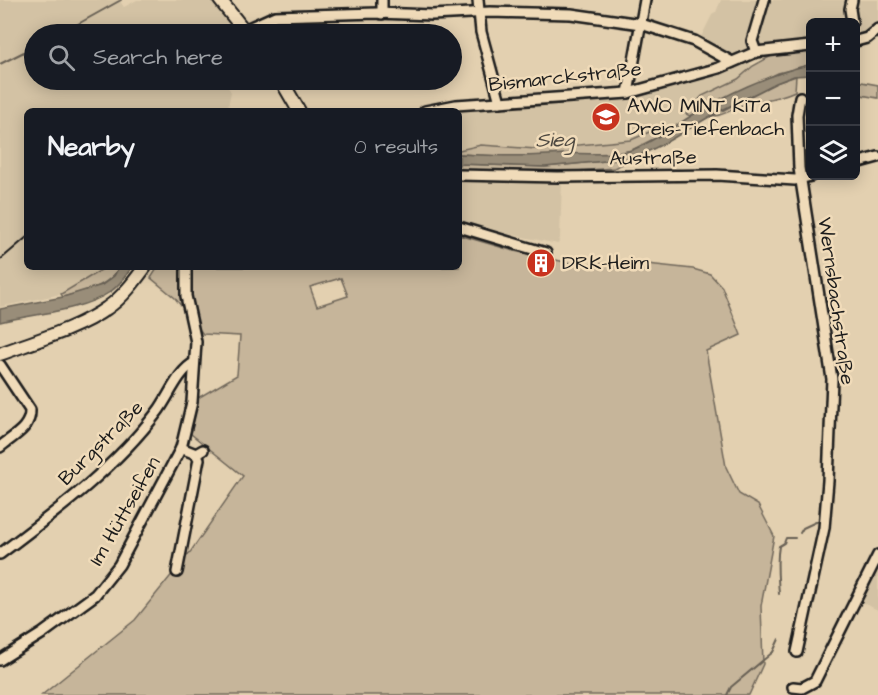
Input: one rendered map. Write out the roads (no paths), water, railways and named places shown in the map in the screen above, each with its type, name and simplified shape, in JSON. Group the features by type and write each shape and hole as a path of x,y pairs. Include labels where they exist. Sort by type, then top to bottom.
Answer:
{"street":[{"path":"220,0 239,24"},
{"path":"382,0 382,14"},
{"path":"478,0 481,33 501,102"},
{"path":"628,93 645,0"},
{"path":"756,52 752,41 764,0"},
{"path":"851,18 852,0"},
{"path":"260,24 275,16 571,14 640,24 694,41 732,63"},
{"path":"860,40 867,38 878,29"},
{"name":"Bismarckstraße","path":"440,108 628,93 719,68 756,52 806,46"},
{"path":"287,90 297,108"},
{"name":"Wernsbachstraße","path":"800,97 797,115 799,168 806,177"},
{"path":"860,162 878,157"},
{"name":"Austraße","path":"462,175 558,177 686,175 795,180 806,177"},
{"name":"Wernsbachstraße","path":"797,652 824,528 832,379 806,180"},
{"path":"462,227 546,253"},
{"path":"0,354 74,325 106,309 123,294 143,270"},
{"path":"186,270 186,296 196,342 194,363"},
{"name":"Im Hüttseifen","path":"0,660 43,633 95,595 119,565 181,448 192,402 194,363"},
{"name":"Burgstraße","path":"0,554 81,492 127,447 165,402 186,368 194,363"},
{"path":"0,365 30,410 28,425 0,447"},
{"path":"177,572 200,452 181,448"},
{"path":"793,687 802,688 815,681 878,555"}],"waterway":[{"path":"78,24 121,0"},
{"path":"0,64 24,52"},
{"path":"800,533 803,528 818,521"},
{"path":"779,594 777,564 779,546 786,538 795,538"},
{"path":"727,695 731,687 773,652 779,639"}],"railway":[{"path":"0,260 24,240"}],"place":[{"name":"AWO MINT KiTa Dreis-Tiefenbach","path":"606,117"},
{"name":"DRK-Heim","path":"541,263"}],"water label":[{"name":"Sieg","path":"555,140"}]}
